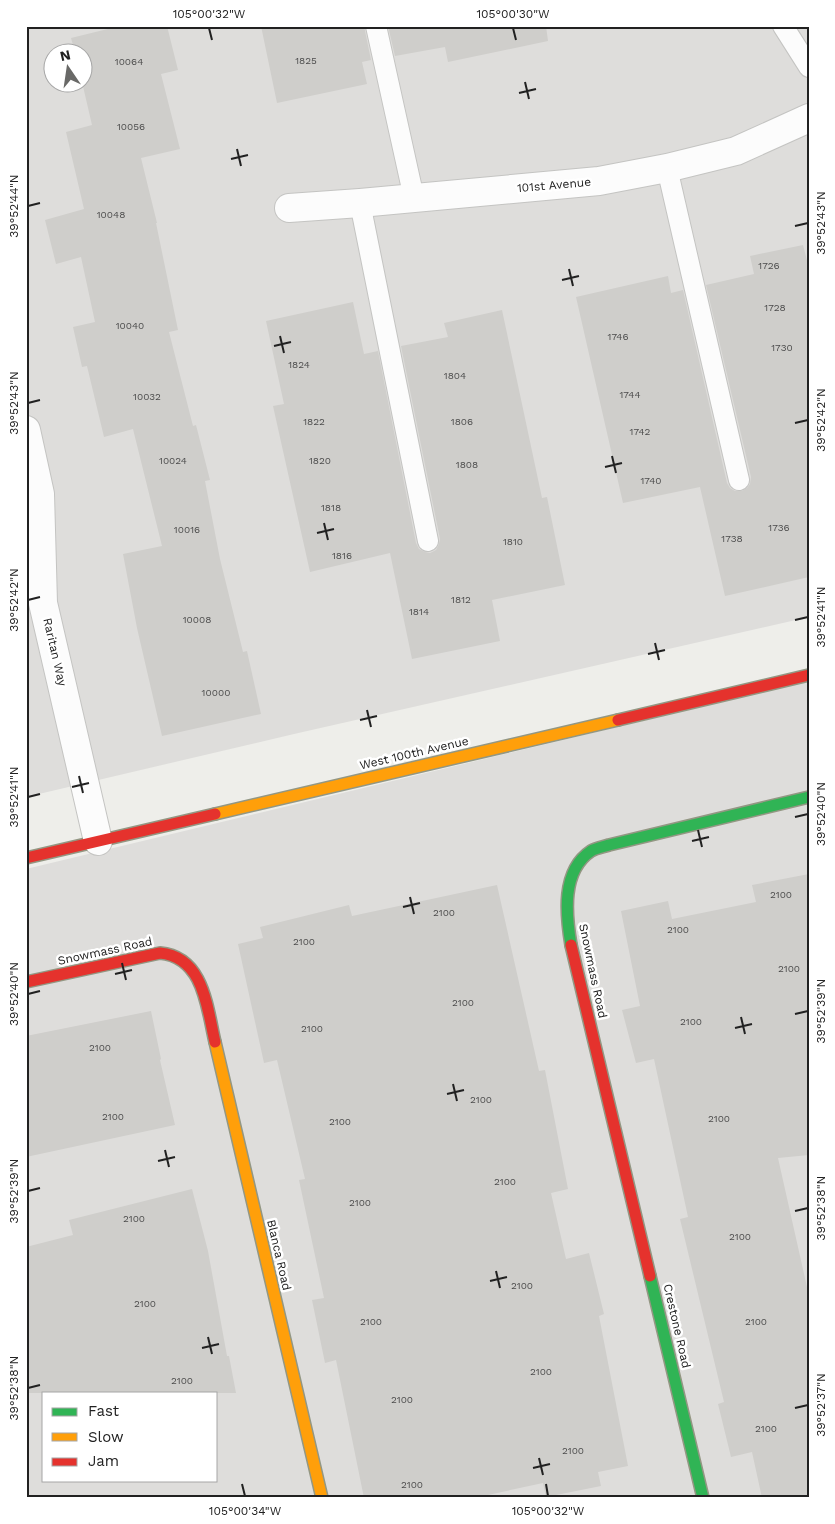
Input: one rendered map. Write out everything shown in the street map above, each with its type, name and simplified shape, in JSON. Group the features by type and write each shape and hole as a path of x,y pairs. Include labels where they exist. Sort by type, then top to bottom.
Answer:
{"street":[{"name":"101st Avenue","path":"289,208 598,181 667,168 736,151 809,118"},
{"name":"Raritan Way","path":"26,430 40,494 35,604 98,841"},
{"name":"West 100th Avenue","path":"26,858 809,675"},
{"name":"Snowmass Road","path":"623,1161 571,943 567,909 569,887 577,865 590,851 609,845 809,797"},
{"name":"Snowmass Road","path":"26,982 160,953 174,954 185,961 202,986 210,1018"},
{"name":"Blanca Road","path":"210,1018 322,1498"},
{"name":"Crestone Road","path":"623,1161 704,1498"}],"lane":[{"path":"376,26 414,198"},
{"path":"782,26 809,67"},
{"path":"667,168 739,480"},
{"path":"360,203 428,541"}],"shaded area":[{"path":"26,26 809,26 809,617 26,797"},
{"path":"809,681 809,1498 26,1498 26,869"}],"building":[{"path":"120,26 167,26 178,70 161,74 180,149 141,158 157,223 178,330 169,332 193,426 196,425 210,480 205,481 220,559 243,652 247,651 261,714 162,736 137,628 123,554 162,546 133,429 104,437 87,366 82,367 73,327 95,322 81,257 56,264 45,220 84,209 66,132 92,125 84,92 92,92 92,42 72,42 71,38"},
{"path":"261,26 364,26 371,60 362,62 367,84 277,103"},
{"path":"388,26 546,26 548,41 448,62 445,47 395,56"},
{"path":"803,245 809,268 809,577 725,596 700,487 623,503 576,297 668,276 671,293 683,290 727,483 735,491 742,491 750,484 751,477 706,285 754,274 750,256"},
{"path":"353,302 364,354 378,351 416,543 419,549 430,553 436,550 440,539 401,346 448,337 444,323 502,310 542,498 547,497 565,585 492,600 500,641 412,659 390,553 310,572 273,406 284,404 266,321"},
{"path":"809,874 809,1155 778,1158 809,1296 809,1498 762,1498 752,1452 731,1457 718,1404 724,1402 680,1219 688,1217 654,1059 636,1063 622,1010 640,1006 621,911 668,901 672,919 756,902 752,885"},
{"path":"497,885 539,1071 545,1070 568,1189 551,1193 566,1259 589,1253 604,1314 599,1316 628,1466 598,1472 601,1486 546,1497 543,1483 474,1498 364,1498 336,1360 325,1363 312,1300 324,1298 299,1180 305,1179 277,1060 264,1063 238,944 263,938 260,927 349,905 352,916"},
{"path":"151,1011 175,1125 26,1157 26,1036"},
{"path":"192,1189 208,1251 227,1356 229,1356 236,1393 26,1393 26,1247 73,1235 69,1220"}],"traffic: fast":[{"path":"571,945 567,907 570,882 581,860 591,851 809,797"},
{"path":"650,1276 703,1498"}],"traffic: slow":[{"path":"215,814 618,720"},
{"path":"215,1042 322,1498"}],"traffic: jam":[{"path":"618,720 809,675"},
{"path":"26,858 215,814"},
{"path":"571,945 650,1276"},
{"path":"26,982 160,953 175,957 186,964 195,974 201,986 215,1042"}]}
